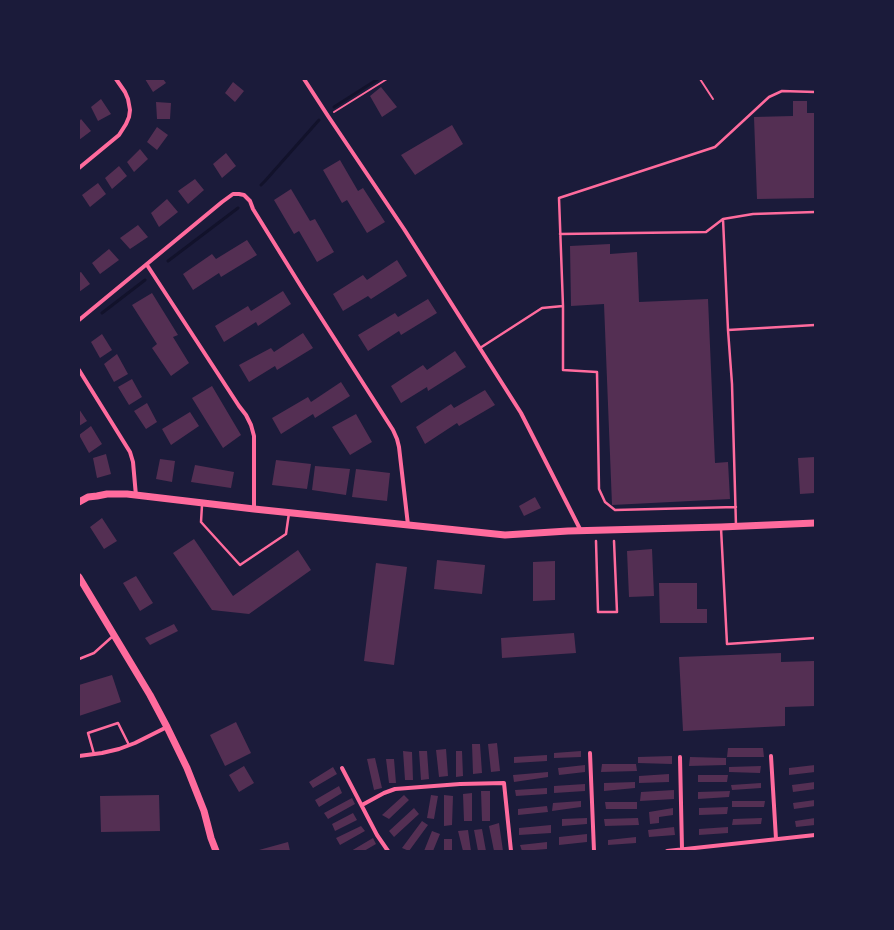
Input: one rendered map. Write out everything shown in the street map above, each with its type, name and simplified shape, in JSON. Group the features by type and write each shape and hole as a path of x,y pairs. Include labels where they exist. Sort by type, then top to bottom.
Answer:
{"street":[{"path":"79,168 119,135 129,117 130,104 126,92 116,79"},
{"path":"304,79 404,229 521,413 581,531"},
{"path":"79,320 222,202 233,194 244,195 248,198 253,209 393,430 399,447 408,525"},
{"path":"147,265 246,415 251,425 254,436 254,509"},
{"path":"79,370 130,452 133,462 136,496"},
{"path":"79,502 88,497 107,494 127,494 289,513 505,535 815,523"},
{"path":"79,577 150,695 167,727 187,768 204,811 216,851"},
{"path":"79,756 108,752 129,745 167,727"},
{"path":"590,753 594,851"},
{"path":"771,756 776,839"},
{"path":"680,757 682,849"},
{"path":"342,768 377,835 388,851"},
{"path":"362,805 395,789 460,784 504,783 511,851"},
{"path":"667,851 815,835"}],"lane":[{"path":"736,507 615,510 605,502 599,489 597,372 563,370 563,306 559,198 715,147 769,97 782,91 815,92"},
{"path":"560,234 706,232 723,219 753,214 815,212"},
{"path":"723,219 732,384 736,526"},
{"path":"479,348 542,308 563,306"},
{"path":"728,330 815,326"},
{"path":"202,503 201,522 240,565 286,534 289,513"},
{"path":"721,527 727,644 815,638"},
{"path":"596,541 598,612 617,612 614,541"},
{"path":"79,659 94,653 114,636"},
{"path":"94,754 88,733 118,722 129,745"}],"path":[{"path":"328,116 387,79"},
{"path":"700,79 713,98"}],"building":[{"path":"145,79 163,79 166,83 153,92"},
{"path":"233,82 244,91 235,102 225,93"},
{"path":"381,87 397,107 382,117 370,96"},
{"path":"101,99 111,114 98,121 91,107"},
{"path":"793,101 807,101 807,113 815,113 815,198 757,199 754,117 793,116"},
{"path":"156,102 171,103 170,119 157,119"},
{"path":"81,119 91,131 79,140 79,122"},
{"path":"452,125 463,144 415,175 401,155"},
{"path":"157,127 168,135 157,150 147,142"},
{"path":"140,149 148,159 134,172 127,162"},
{"path":"226,153 236,166 222,178 213,164"},
{"path":"340,160 358,191 363,188 385,222 367,233 347,200 342,203 323,170"},
{"path":"119,166 127,176 112,189 105,178"},
{"path":"195,179 204,190 188,204 178,191"},
{"path":"98,183 106,194 90,207 82,195"},
{"path":"291,189 310,221 315,219 334,252 317,262 299,231 294,234 274,200"},
{"path":"167,199 178,212 159,227 151,213"},
{"path":"138,225 148,237 130,249 120,238"},
{"path":"247,240 257,255 221,277 219,273 193,290 183,274 212,254 216,259"},
{"path":"610,244 610,254 637,252 639,302 708,299 715,463 728,462 730,499 612,505 604,304 571,306 570,246"},
{"path":"109,249 119,260 100,274 92,263"},
{"path":"397,260 407,276 371,299 368,296 343,311 333,294 363,275 367,280"},
{"path":"81,272 90,284 79,292 79,273"},
{"path":"283,291 291,304 258,326 256,322 224,342 215,326 248,306 251,311"},
{"path":"152,293 178,335 173,337 189,363 171,376 152,348 157,344 132,305"},
{"path":"428,299 437,313 401,335 399,331 368,351 358,335 395,313 398,317"},
{"path":"303,333 313,348 277,370 275,366 249,382 239,365 271,348 274,352"},
{"path":"102,334 112,350 100,358 91,342"},
{"path":"455,351 466,367 428,391 427,387 401,403 391,386 423,365 427,370"},
{"path":"117,354 128,374 114,382 104,364"},
{"path":"132,379 142,397 129,405 118,387"},
{"path":"341,382 350,396 315,418 313,414 281,434 272,418 308,397 311,402"},
{"path":"212,386 241,435 223,448 192,398"},
{"path":"485,390 495,405 459,426 457,423 425,444 416,427 451,404 454,408"},
{"path":"147,403 157,422 146,429 134,411"},
{"path":"79,409 87,421 79,426"},
{"path":"190,412 199,426 171,445 162,429"},
{"path":"356,414 372,442 350,455 332,427"},
{"path":"91,426 102,444 89,453 79,435"},
{"path":"106,454 111,474 97,478 93,458"},
{"path":"815,457 815,493 800,494 798,458"},
{"path":"160,459 175,461 172,482 156,479"},
{"path":"276,460 311,464 307,489 272,485"},
{"path":"195,465 234,472 231,488 191,482"},
{"path":"315,466 350,469 346,495 312,490"},
{"path":"356,469 390,473 387,501 352,497"},
{"path":"535,497 541,508 524,516 519,506"},
{"path":"102,518 117,541 104,549 90,527"},
{"path":"194,539 233,596 298,550 311,570 249,614 212,610 173,553"},
{"path":"652,549 654,596 629,597 627,551"},
{"path":"437,560 485,565 482,594 434,589"},
{"path":"555,561 555,600 533,601 533,562"},
{"path":"376,563 407,567 394,665 364,661"},
{"path":"136,576 153,603 140,611 123,583"},
{"path":"659,583 697,583 697,609 707,609 707,623 660,623"},
{"path":"174,624 178,631 150,645 145,638"},
{"path":"574,633 576,653 502,658 501,638"},
{"path":"781,653 781,662 814,661 815,706 785,707 785,726 683,731 679,657"},
{"path":"112,675 121,702 79,716 79,685"},
{"path":"236,722 251,753 225,766 210,735"},
{"path":"497,743 500,771 491,772 488,744"},
{"path":"472,744 480,744 482,773 473,774"},
{"path":"728,748 763,748 764,757 727,757"},
{"path":"446,749 448,776 439,777 436,750"},
{"path":"403,751 412,752 413,780 405,780"},
{"path":"419,751 427,751 429,779 421,780"},
{"path":"456,751 462,751 463,776 456,777"},
{"path":"581,751 581,757 554,758 554,753"},
{"path":"547,755 547,761 514,763 514,757"},
{"path":"672,756 672,764 638,763 638,757"},
{"path":"690,757 726,758 726,765 689,766"},
{"path":"375,758 382,788 374,790 367,759"},
{"path":"386,759 394,759 396,783 389,783"},
{"path":"602,764 636,764 637,771 601,772"},
{"path":"585,765 585,772 559,775 558,768"},
{"path":"815,765 815,772 789,775 789,768"},
{"path":"244,766 254,783 239,792 229,775"},
{"path":"761,766 760,773 729,772 729,767"},
{"path":"333,767 337,774 313,788 309,782"},
{"path":"548,772 548,777 514,782 513,775"},
{"path":"669,774 669,782 639,783 639,776"},
{"path":"698,775 728,775 727,782 698,782"},
{"path":"635,782 635,788 604,791 604,783"},
{"path":"815,782 815,789 793,792 792,785"},
{"path":"761,783 761,788 732,790 731,785"},
{"path":"585,784 585,791 554,793 554,786"},
{"path":"339,786 342,793 319,807 315,800"},
{"path":"547,788 547,794 516,796 515,790"},
{"path":"674,790 674,799 640,801 641,792"},
{"path":"481,791 490,791 490,821 482,821"},
{"path":"730,791 729,797 698,799 698,792"},
{"path":"472,793 472,821 464,821 463,794"},
{"path":"159,795 160,831 101,832 100,796"},
{"path":"404,795 409,800 389,819 382,815"},
{"path":"431,795 438,796 434,819 427,818"},
{"path":"444,795 453,796 452,825 444,826"},
{"path":"352,798 355,804 328,819 324,813"},
{"path":"815,800 815,806 794,809 793,803"},
{"path":"581,801 581,807 552,811 553,803"},
{"path":"732,801 765,801 764,807 732,807"},
{"path":"605,802 637,802 637,809 606,809"},
{"path":"547,806 548,812 518,815 518,809"},
{"path":"728,807 727,814 699,815 699,808"},
{"path":"414,808 419,814 394,837 389,831"},
{"path":"673,808 673,815 659,817 659,823 650,824 649,812"},
{"path":"353,813 357,820 335,831 332,824"},
{"path":"587,818 587,824 562,826 562,819"},
{"path":"638,818 639,825 605,826 604,819"},
{"path":"762,818 761,824 732,825 733,819"},
{"path":"815,818 815,825 796,827 795,821"},
{"path":"422,821 428,825 409,851 402,848"},
{"path":"499,823 503,851 494,851 489,826"},
{"path":"551,825 551,833 519,835 519,828"},
{"path":"361,826 365,831 340,845 336,838"},
{"path":"674,827 675,835 649,837 648,830"},
{"path":"728,827 728,833 699,835 699,829"},
{"path":"482,829 486,851 478,851 474,830"},
{"path":"468,830 471,851 463,851 458,831"},
{"path":"432,831 440,834 433,851 424,851"},
{"path":"587,834 587,842 559,845 559,837"},
{"path":"636,837 636,843 608,845 608,840"},
{"path":"373,838 376,844 364,851 351,851"},
{"path":"444,839 452,839 452,851 444,851"},
{"path":"288,842 290,851 259,850"},
{"path":"547,842 547,849 522,851 520,845"}],"waterway":[{"path":"334,107 378,79"},
{"path":"261,185 319,120"},
{"path":"168,261 238,208"},
{"path":"102,313 145,280"}]}
